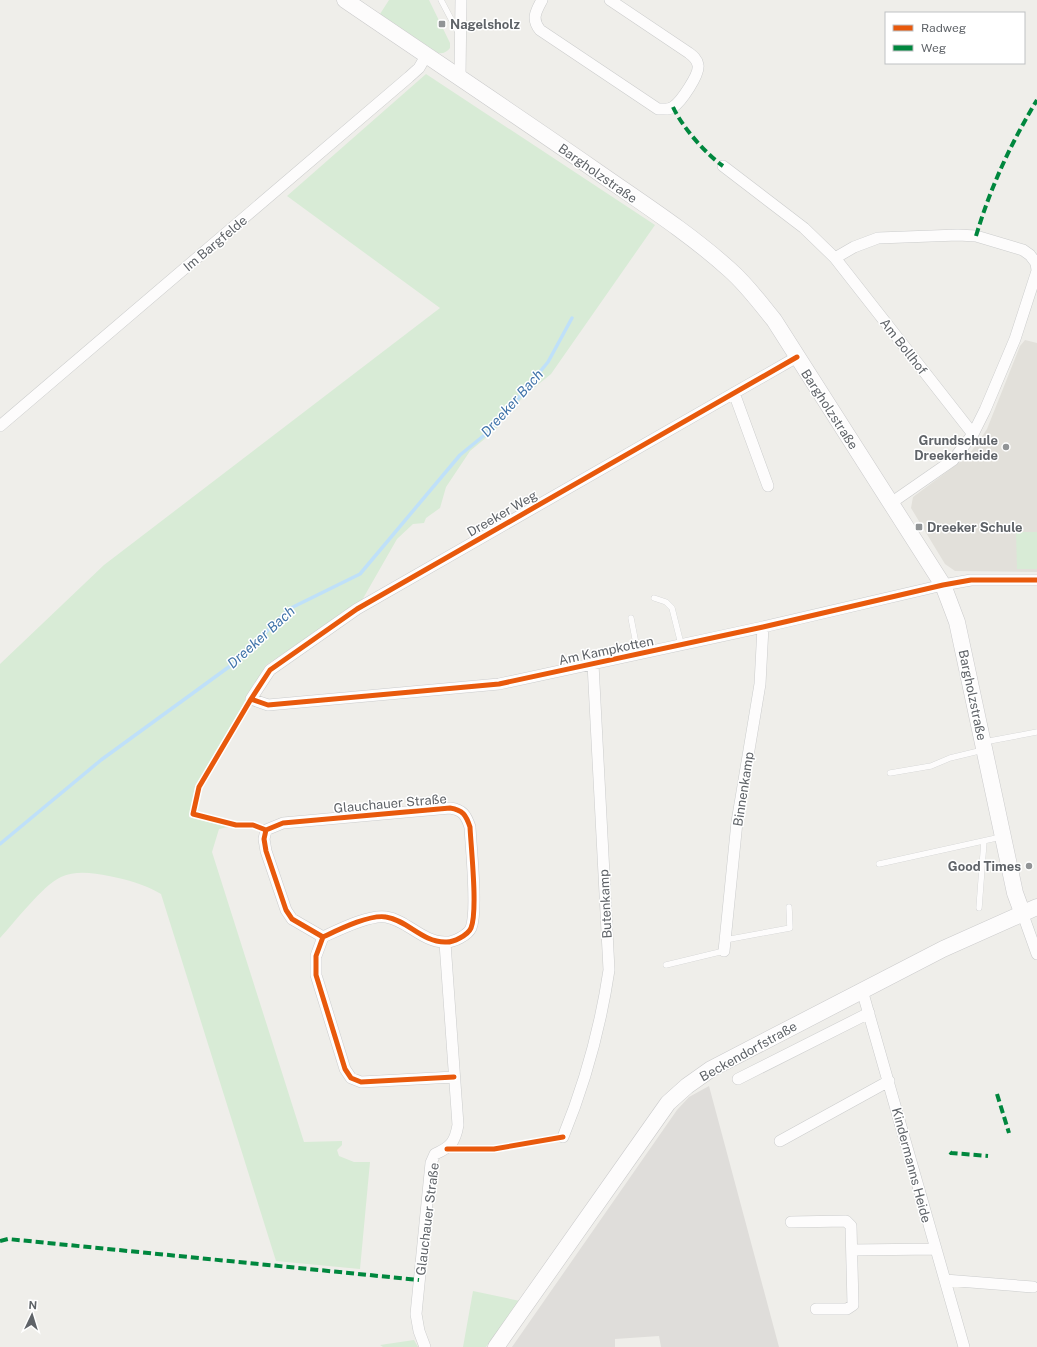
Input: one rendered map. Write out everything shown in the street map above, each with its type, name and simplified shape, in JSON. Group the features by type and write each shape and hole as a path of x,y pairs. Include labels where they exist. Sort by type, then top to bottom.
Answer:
{"main road":[{"name":"Bargholzstraße","path":"345,0 426,56 460,77 660,216 706,250 731,271 754,295 774,320 943,585 958,622 1015,893 1030,909"},
{"name":"Beckendorfstraße","path":"496,1347 668,1103 687,1086 711,1068 943,948 1030,909"}],"street":[{"path":"460,77 461,0"},
{"path":"542,0 534,19 540,30 658,109 673,107 678,103 696,76 699,67 698,62 689,53 610,0"},
{"name":"Im Bargfelde","path":"0,426 409,78 426,56"},
{"name":"Am Bollhof","path":"723,166 804,228 835,258 973,434"},
{"path":"835,258 854,247 878,238 958,235 976,236 1023,250 1030,255 1037,267 1015,339 985,410 973,434 953,460 891,503"},
{"name":"Dreeker Weg","path":"268,705 251,699 270,670 357,609 797,357"},
{"path":"734,393 768,486"},
{"name":"Am Kampkotten","path":"268,705 499,684 763,627 943,585 971,580 1037,580"},
{"name":"Binnenkamp","path":"724,946 737,822 760,684 763,627"},
{"name":"Butenkamp","path":"563,1137 579,1098 593,1055 602,1014 608,970 593,664"},
{"name":"Glauchauer Straße","path":"323,937 292,919 286,910 266,851 264,839 266,830 283,824 450,808 459,810 466,816 470,827 474,911 471,929 460,938 445,942 458,1125 456,1138 447,1149 435,1154 432,1163 416,1314 419,1331 425,1347"},
{"path":"1030,909 1037,954"},
{"path":"445,942 423,936 396,920 386,917 376,917 323,937 314,965 345,1069 351,1078 361,1082 454,1077"},
{"name":"Kindermanns Heide","path":"862,990 964,1347"},
{"path":"738,1079 869,1013"},
{"path":"780,1141 889,1081"},
{"path":"791,1222 846,1221 851,1226 853,1305 847,1309 816,1309"},
{"path":"852,1250 936,1249"},
{"path":"945,1280 1033,1287"}],"lane":[{"path":"441,0 460,38"},
{"path":"654,598 666,602 672,608 682,644"},
{"path":"631,618 638,654"},
{"path":"890,773 930,766 984,746 1037,732"},
{"path":"878,864 1003,836"},
{"path":"978,908 984,840"},
{"path":"666,965 724,946 790,928 789,907"}],"shaded area":[{"name":"Grundschule Dreekerheide","path":"1025,340 1037,343 1037,572 955,571 945,564 911,508 913,497 968,456 981,438 987,429 1020,346"},
{"path":"709,1086 779,1347 661,1347 659,1336 615,1339 615,1347 512,1347 677,1110 689,1097"}],"green space":[{"path":"389,0 429,0 450,43 450,48 448,51 438,53 380,14"},
{"path":"426,74 655,225 551,374 524,396 493,432 470,451 446,487 440,508 426,518 424,523 413,524 397,539 361,602 266,665 195,787 189,817 228,827 219,829 212,852 304,1142 342,1141 342,1145 337,1150 339,1156 354,1162 370,1162 360,1269 276,1261 161,894 123,879 97,874 73,873 61,877 46,888 0,938 0,664 104,565 440,308 287,196"},
{"path":"1016,532 1037,532 1037,569 1017,569"},
{"path":"473,1291 520,1301 486,1347 463,1347"},
{"path":"414,1340 418,1347 383,1347 380,1345"}],"waterway":[{"name":"Dreeker Bach","path":"0,844 101,760 237,661 289,609 360,574 460,455 487,433 520,396 548,362 572,318"}],"marked path":[{"path":"976,236 988,200 1002,166 1018,133 1037,100"},
{"path":"673,107 682,123 695,140 709,155 723,166"},
{"path":"997,1094 1009,1133"},
{"path":"950,1152 988,1156"},
{"path":"0,1241 8,1239 419,1280"}],"cycle path":[{"path":"797,357 357,609 270,670 251,699 268,705 499,684 763,627 943,585 971,580 1037,580"},
{"path":"251,699 199,787 193,814 236,825 253,825 266,830"},
{"path":"323,937 292,919 286,910 266,851 264,839 266,830 283,823 450,808 458,810 463,814 470,827 473,864 473,920 471,928 467,933 452,941 437,941 429,939 394,919 386,917 372,918 354,923 323,937 316,956 316,975 345,1069 351,1078 361,1082 454,1077"},
{"path":"447,1149 494,1149 563,1137"}],"place":[{"name":"Nagelsholz","path":"442,24"},
{"name":"Grundschule Dreekerheide","path":"1006,447"},
{"name":"Dreeker Schule","path":"919,527"},
{"name":"Good Times","path":"1029,866"}]}
